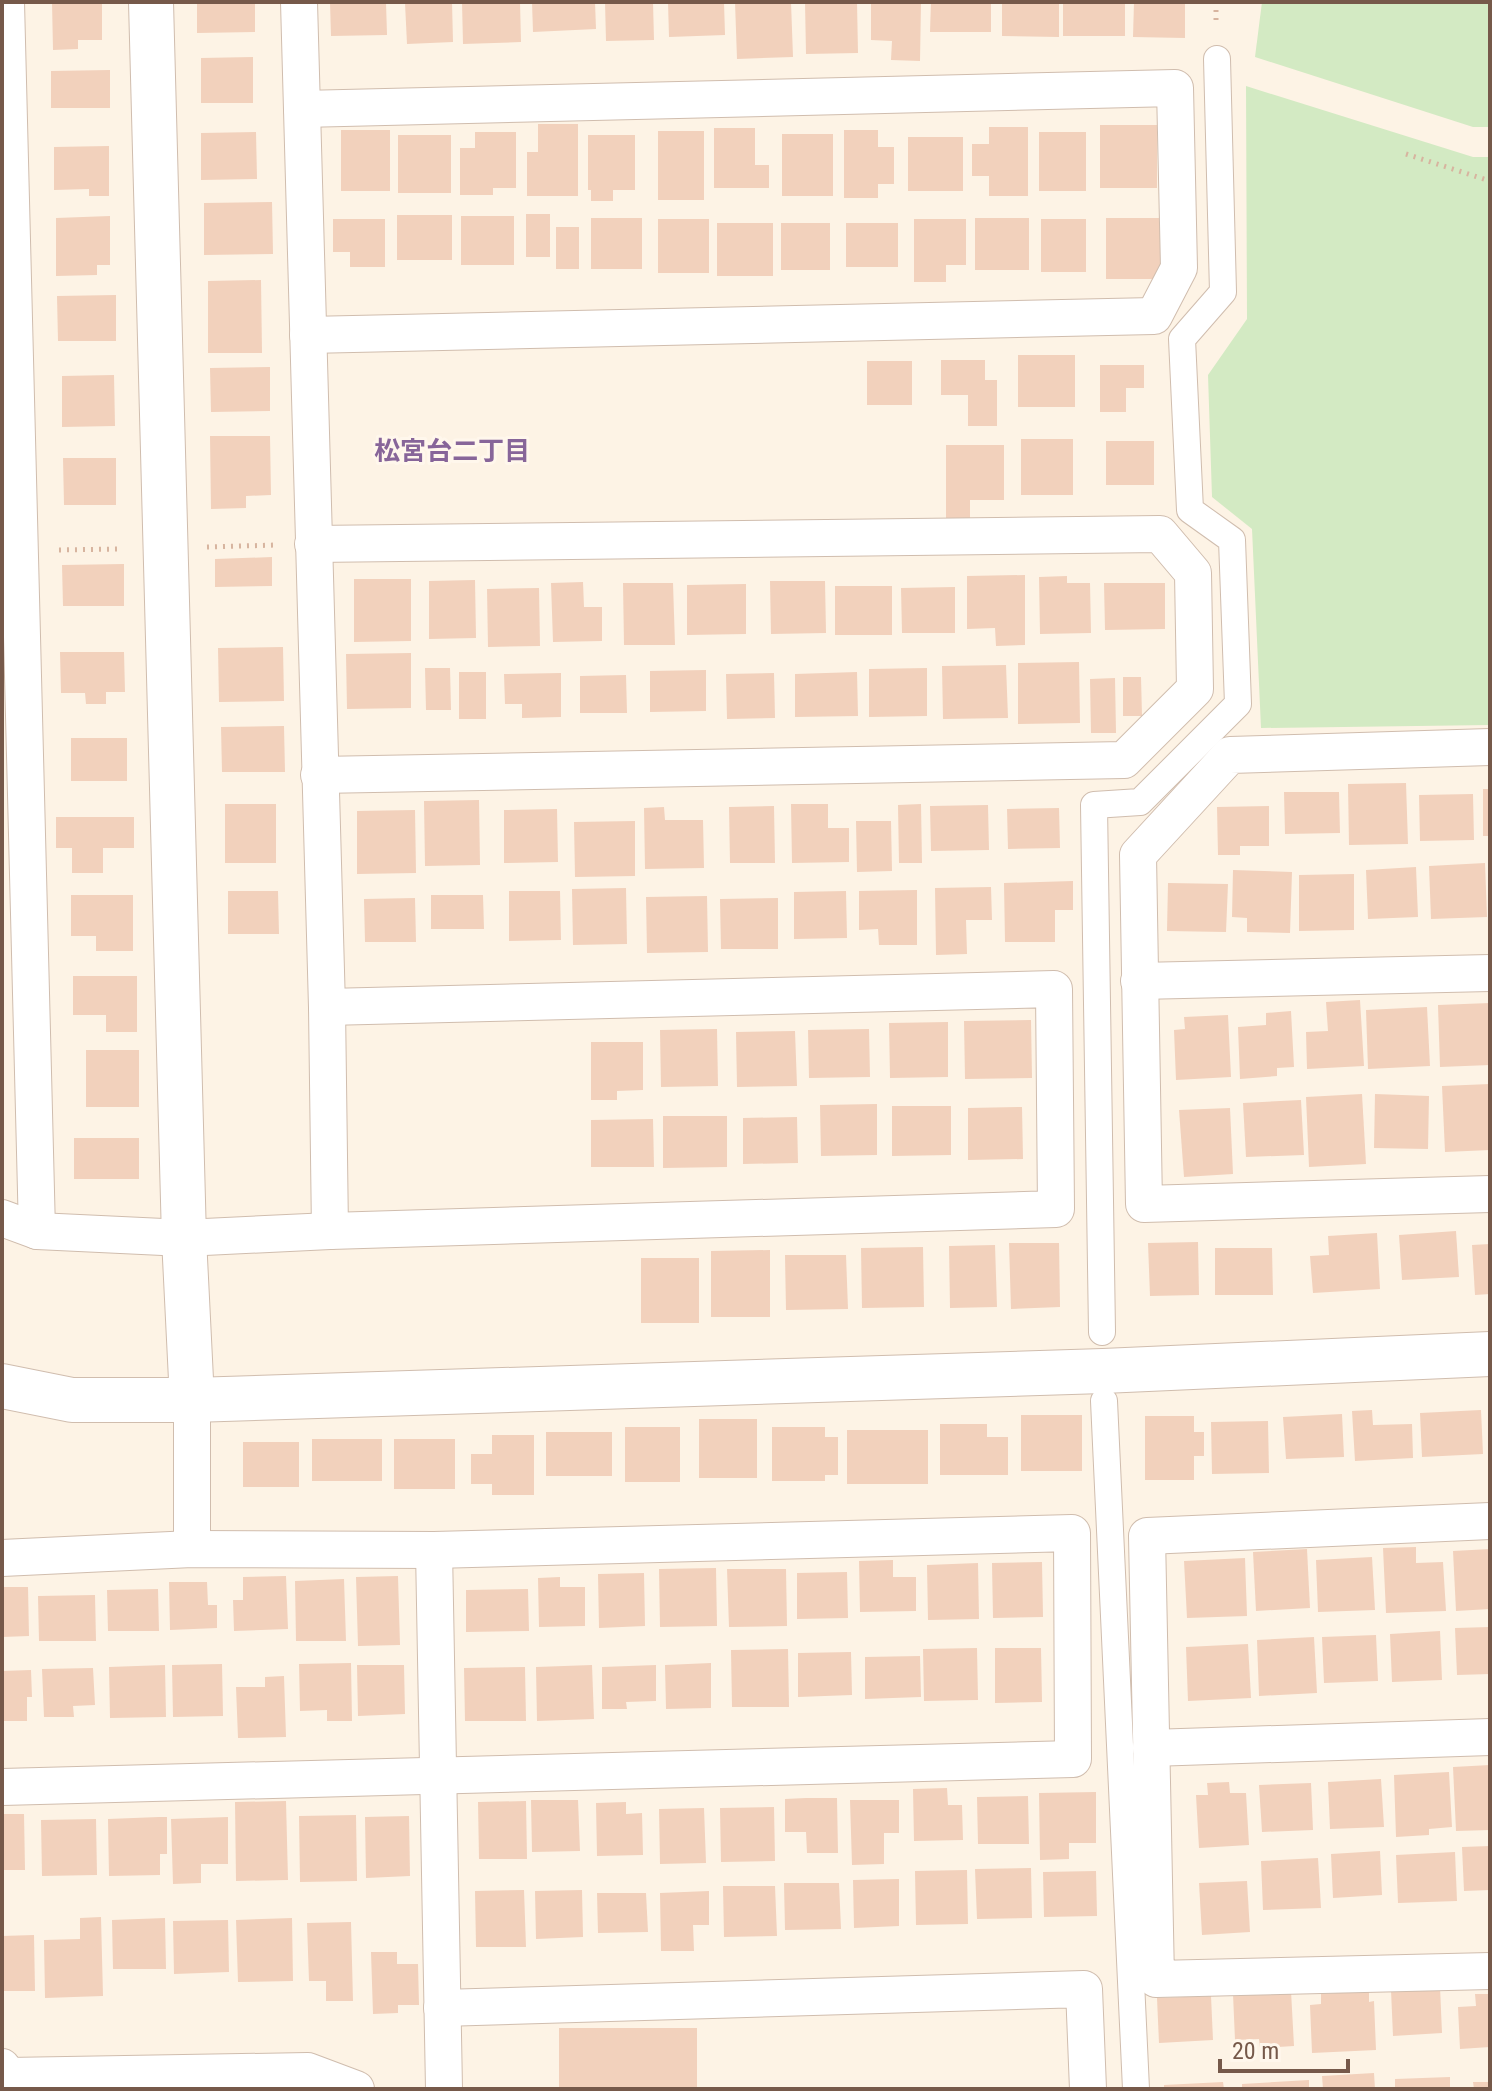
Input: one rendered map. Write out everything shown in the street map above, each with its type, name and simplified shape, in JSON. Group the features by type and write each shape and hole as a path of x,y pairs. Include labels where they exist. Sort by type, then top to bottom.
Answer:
{"street":[{"path":"6,2 37,1231"},
{"path":"151,2 184,1238 192,1400 192,1549"},
{"path":"299,2 327,1007 330,1231"},
{"path":"1102,1332 1094,805 1140,802 1238,704 1232,540 1190,510 1182,339 1223,292 1217,59"},
{"path":"302,109 1175,88 1179,268 1154,316 308,335"},
{"path":"313,544 1160,534 1193,573 1195,689 1124,760 319,775"},
{"path":"1490,747 1230,755 1138,855 1144,1204 1490,1194"},
{"path":"1139,981 1490,973"},
{"path":"2,1218 37,1231 184,1238 1056,1209 1054,989 327,1007"},
{"path":"2,1386 72,1400 192,1400 1103,1371 1490,1354"},
{"path":"1104,1401 1136,2089"},
{"path":"1490,1521 1147,1536 1156,1979 1490,1971"},
{"path":"2,1558 192,1549 434,1550 1072,1533 1073,1759 2,1787"},
{"path":"434,1550 444,2089"},
{"path":"1151,1748 1490,1737"},
{"path":"442,2008 1084,1989 1088,2089"},
{"path":"2,2067 8,2076 308,2071 356,2089"}],"path":[{"path":"1406,154 1490,181"}],"green space":[{"path":"1262,2 1490,2 1490,127 1473,127 1255,57"},
{"path":"1246,86 1473,157 1490,157 1490,725 1261,728 1252,529 1212,497 1208,375 1247,319"}],"building":[{"path":"52,2 102,2 102,40 78,40 78,49 53,50"},
{"path":"197,2 255,2 255,32 197,33"},
{"path":"330,2 386,2 387,35 331,36"},
{"path":"452,2 453,42 407,44 405,3"},
{"path":"462,2 520,2 521,42 463,44"},
{"path":"532,2 595,2 596,29 533,32"},
{"path":"605,2 653,2 654,40 606,41"},
{"path":"668,2 724,2 725,35 669,37"},
{"path":"735,2 791,2 793,57 737,59"},
{"path":"805,2 857,2 858,53 806,54"},
{"path":"871,2 921,2 920,61 891,60 892,41 871,40"},
{"path":"931,2 991,2 991,32 930,32"},
{"path":"1002,2 1059,2 1059,37 1002,36"},
{"path":"1063,2 1125,2 1125,36 1063,36"},
{"path":"1134,2 1185,2 1185,38 1133,37"},
{"path":"253,57 253,103 201,103 201,58"},
{"path":"110,70 110,108 51,108 51,71"},
{"path":"538,124 578,124 578,196 527,196 527,152 538,152"},
{"path":"1100,125 1157,125 1157,188 1100,188"},
{"path":"989,127 1028,127 1028,196 989,196 989,176 972,176 972,144 989,144"},
{"path":"714,128 755,128 755,165 769,165 769,188 714,188"},
{"path":"341,130 390,130 390,191 341,191"},
{"path":"844,130 878,130 878,147 894,147 894,184 878,184 878,198 844,198"},
{"path":"658,131 704,131 704,200 658,200"},
{"path":"256,132 257,179 201,180 201,133"},
{"path":"475,132 516,132 516,188 493,188 493,195 460,195 460,148 475,148"},
{"path":"1039,132 1086,132 1086,191 1039,191"},
{"path":"782,134 833,134 833,196 782,196"},
{"path":"398,135 451,135 451,193 398,193"},
{"path":"588,135 635,135 635,190 613,190 613,201 591,201 591,190 588,190"},
{"path":"908,137 963,137 963,191 908,191"},
{"path":"109,146 109,196 89,196 89,189 54,190 54,147"},
{"path":"272,202 273,254 204,255 204,203"},
{"path":"526,214 550,214 550,257 526,257"},
{"path":"397,215 452,215 452,260 397,260"},
{"path":"110,216 110,265 97,265 97,275 56,276 56,218"},
{"path":"461,216 514,216 514,265 461,265"},
{"path":"591,218 642,218 642,269 591,269"},
{"path":"975,218 1029,218 1029,270 975,270"},
{"path":"1106,218 1161,218 1161,279 1106,279"},
{"path":"333,219 385,219 385,267 350,267 350,252 333,252"},
{"path":"658,219 709,219 709,273 658,273"},
{"path":"914,219 966,219 966,265 946,265 946,282 914,282"},
{"path":"1041,219 1086,219 1086,272 1041,272"},
{"path":"717,223 773,223 773,276 717,276"},
{"path":"781,223 830,223 830,270 781,270"},
{"path":"846,223 898,223 898,267 846,267"},
{"path":"556,227 579,227 579,269 556,269"},
{"path":"261,280 262,353 208,353 208,281"},
{"path":"116,295 116,341 58,341 57,296"},
{"path":"1018,355 1075,355 1075,407 1018,407"},
{"path":"941,360 985,360 985,380 997,380 997,426 968,426 968,395 941,395"},
{"path":"867,361 912,361 912,405 867,405"},
{"path":"1100,365 1144,365 1144,388 1126,388 1126,412 1100,412"},
{"path":"270,367 270,411 211,412 210,368"},
{"path":"114,375 115,426 62,427 62,376"},
{"path":"210,436 270,436 271,495 246,496 246,508 211,509"},
{"path":"1021,439 1073,439 1073,495 1021,495"},
{"path":"1106,441 1154,441 1154,485 1106,485"},
{"path":"946,445 1004,445 1004,500 970,500 970,519 946,519"},
{"path":"63,458 116,458 116,505 64,505"},
{"path":"272,557 272,586 215,587 215,559"},
{"path":"124,564 124,606 63,606 62,565"},
{"path":"1025,575 1025,645 996,646 995,628 967,629 967,576"},
{"path":"1067,576 1067,583 1090,583 1091,633 1040,634 1039,577"},
{"path":"354,579 411,579 411,641 354,642"},
{"path":"475,580 476,638 429,639 429,581"},
{"path":"770,581 825,581 826,633 771,634"},
{"path":"583,582 584,607 602,607 602,641 553,642 551,583"},
{"path":"623,583 673,583 675,645 624,645"},
{"path":"1104,583 1165,583 1165,629 1105,630"},
{"path":"746,584 746,634 687,635 687,585"},
{"path":"835,586 892,586 892,635 835,635"},
{"path":"955,587 955,633 902,633 901,588"},
{"path":"539,588 540,646 488,647 487,589"},
{"path":"283,647 284,701 219,702 218,648"},
{"path":"60,652 124,652 125,692 106,692 106,704 86,704 85,693 61,693"},
{"path":"411,653 411,708 347,709 346,654"},
{"path":"1079,662 1080,723 1018,724 1018,663"},
{"path":"1006,665 1008,718 943,719 942,666"},
{"path":"425,668 450,668 451,710 426,710"},
{"path":"927,668 927,716 869,717 869,669"},
{"path":"706,670 706,711 650,712 650,671"},
{"path":"459,672 486,672 486,719 459,719"},
{"path":"857,672 858,716 795,717 795,674"},
{"path":"561,673 561,717 522,718 522,704 505,704 504,674"},
{"path":"774,673 775,718 727,719 726,674"},
{"path":"626,675 627,713 580,713 580,676"},
{"path":"1123,677 1141,677 1142,716 1123,716"},
{"path":"1115,678 1116,733 1091,733 1090,679"},
{"path":"284,726 285,772 222,772 221,727"},
{"path":"71,738 127,738 127,781 71,781"},
{"path":"1406,783 1408,844 1349,845 1348,784"},
{"path":"1483,789 1490,789 1490,836 1483,836"},
{"path":"1284,792 1339,792 1340,833 1285,834"},
{"path":"1473,794 1474,840 1420,841 1419,795"},
{"path":"479,800 480,865 425,866 424,801"},
{"path":"225,804 276,804 276,863 225,863"},
{"path":"791,804 828,804 828,828 849,828 849,862 792,863"},
{"path":"921,804 922,863 899,863 898,805"},
{"path":"988,805 989,850 931,851 930,806"},
{"path":"774,806 775,863 730,863 729,807"},
{"path":"1269,806 1269,846 1240,846 1240,855 1218,855 1217,807"},
{"path":"664,807 665,820 703,820 704,868 645,869 644,808"},
{"path":"1059,808 1060,848 1008,849 1007,809"},
{"path":"557,809 558,862 504,863 504,810"},
{"path":"415,810 416,873 357,874 357,811"},
{"path":"56,817 134,817 134,848 103,848 103,873 72,873 72,848 56,848"},
{"path":"635,821 635,876 575,877 574,822"},
{"path":"856,821 891,821 892,871 857,872"},
{"path":"1485,863 1487,917 1431,919 1429,866"},
{"path":"1416,867 1418,917 1368,919 1366,870"},
{"path":"1233,870 1292,872 1290,933 1247,932 1247,918 1232,917"},
{"path":"1354,874 1354,930 1299,931 1299,875"},
{"path":"1073,881 1073,910 1055,910 1055,942 1005,942 1004,883"},
{"path":"1168,883 1228,884 1226,932 1167,931"},
{"path":"991,887 992,920 966,920 967,954 936,955 935,888"},
{"path":"626,888 627,944 573,945 572,889"},
{"path":"917,890 917,945 879,945 878,929 859,930 859,891"},
{"path":"228,891 278,891 279,934 228,934"},
{"path":"509,891 560,891 561,940 509,941"},
{"path":"846,891 847,938 794,939 794,892"},
{"path":"71,895 133,895 133,951 96,951 96,936 71,936"},
{"path":"431,895 483,895 484,929 431,929"},
{"path":"707,896 708,952 647,953 646,897"},
{"path":"415,898 416,942 365,942 364,899"},
{"path":"778,898 778,949 721,949 720,899"},
{"path":"73,976 137,976 137,1032 106,1032 106,1015 73,1015"},
{"path":"1360,1000 1364,1066 1307,1069 1306,1032 1328,1031 1326,1002"},
{"path":"1490,1003 1490,1065 1440,1067 1438,1005"},
{"path":"1427,1007 1430,1066 1368,1069 1366,1010"},
{"path":"1291,1011 1294,1067 1277,1068 1277,1076 1240,1079 1238,1027 1266,1025 1266,1013"},
{"path":"1228,1015 1231,1077 1176,1080 1174,1030 1185,1029 1184,1017"},
{"path":"1031,1020 1032,1078 965,1079 964,1021"},
{"path":"948,1022 948,1077 890,1078 889,1023"},
{"path":"717,1029 718,1086 661,1087 660,1030"},
{"path":"869,1029 870,1077 809,1078 808,1030"},
{"path":"795,1031 797,1086 737,1087 736,1032"},
{"path":"591,1042 643,1042 643,1090 617,1091 617,1100 591,1100"},
{"path":"86,1050 139,1050 139,1107 86,1107"},
{"path":"1490,1084 1490,1150 1445,1152 1442,1086"},
{"path":"1362,1094 1366,1164 1309,1167 1306,1097"},
{"path":"1375,1094 1429,1096 1428,1149 1374,1148"},
{"path":"1301,1100 1304,1155 1246,1157 1243,1103"},
{"path":"877,1104 877,1155 821,1156 820,1105"},
{"path":"892,1106 951,1106 951,1155 892,1156"},
{"path":"1022,1107 1023,1159 968,1160 968,1108"},
{"path":"1230,1108 1233,1174 1184,1177 1179,1110"},
{"path":"663,1116 727,1116 727,1167 663,1168"},
{"path":"797,1117 798,1163 743,1164 743,1118"},
{"path":"653,1119 654,1167 591,1167 591,1120"},
{"path":"74,1138 139,1138 139,1179 74,1179"},
{"path":"1456,1231 1459,1277 1402,1280 1399,1235"},
{"path":"1377,1233 1380,1289 1313,1293 1310,1256 1329,1255 1328,1236"},
{"path":"1198,1242 1199,1295 1150,1296 1148,1243"},
{"path":"1009,1243 1059,1243 1060,1307 1011,1309"},
{"path":"1490,1244 1490,1294 1475,1295 1472,1245"},
{"path":"995,1245 997,1307 950,1308 949,1246"},
{"path":"923,1247 924,1307 862,1308 861,1248"},
{"path":"1215,1248 1272,1248 1273,1295 1215,1295"},
{"path":"770,1250 770,1317 711,1317 711,1251"},
{"path":"785,1255 846,1255 848,1309 786,1310"},
{"path":"641,1258 699,1258 699,1323 641,1323"},
{"path":"1372,1410 1373,1425 1412,1424 1413,1458 1355,1461 1352,1411"},
{"path":"1481,1410 1483,1454 1422,1457 1420,1413"},
{"path":"1342,1414 1344,1457 1286,1459 1283,1417"},
{"path":"1021,1415 1082,1415 1082,1471 1021,1471"},
{"path":"1145,1416 1194,1416 1194,1432 1204,1432 1204,1456 1194,1456 1194,1480 1145,1480"},
{"path":"699,1419 757,1419 757,1478 699,1478"},
{"path":"1268,1421 1269,1473 1212,1474 1211,1422"},
{"path":"940,1424 987,1424 987,1437 1008,1437 1008,1475 940,1475"},
{"path":"625,1427 680,1427 680,1482 625,1482"},
{"path":"772,1427 825,1427 825,1437 838,1437 838,1475 825,1475 825,1481 772,1481"},
{"path":"847,1430 928,1430 928,1484 847,1484"},
{"path":"546,1432 612,1432 612,1476 546,1476"},
{"path":"492,1435 534,1435 534,1495 492,1495 492,1484 471,1484 471,1454 492,1454"},
{"path":"312,1439 382,1439 382,1481 312,1481"},
{"path":"394,1439 455,1439 455,1489 394,1489"},
{"path":"243,1442 299,1442 299,1487 243,1487"},
{"path":"1416,1547 1416,1563 1443,1562 1446,1611 1386,1613 1383,1548"},
{"path":"1307,1549 1310,1608 1256,1611 1253,1552"},
{"path":"1490,1549 1490,1609 1456,1611 1453,1551"},
{"path":"1372,1557 1375,1610 1318,1612 1316,1560"},
{"path":"1245,1558 1247,1616 1187,1618 1184,1561"},
{"path":"893,1560 893,1577 916,1577 916,1611 860,1612 859,1561"},
{"path":"1042,1562 1043,1617 993,1618 992,1563"},
{"path":"978,1563 979,1619 928,1620 927,1565"},
{"path":"716,1568 717,1626 660,1627 659,1569"},
{"path":"727,1569 786,1569 787,1626 729,1627"},
{"path":"847,1572 848,1618 797,1619 797,1573"},
{"path":"644,1573 645,1626 599,1628 598,1574"},
{"path":"286,1576 288,1629 234,1631 233,1600 243,1600 243,1577"},
{"path":"398,1576 400,1645 358,1646 356,1577"},
{"path":"560,1577 560,1587 585,1587 585,1626 539,1627 538,1578"},
{"path":"344,1579 346,1641 296,1641 295,1581"},
{"path":"169,1582 207,1582 208,1605 217,1605 217,1628 170,1630"},
{"path":"2,1587 28,1587 29,1636 2,1637"},
{"path":"158,1589 159,1631 108,1631 107,1590"},
{"path":"528,1589 529,1631 466,1632 466,1590"},
{"path":"95,1595 96,1641 39,1641 38,1596"},
{"path":"1490,1627 1490,1674 1457,1675 1455,1628"},
{"path":"1440,1631 1442,1680 1392,1682 1390,1634"},
{"path":"1376,1635 1378,1681 1324,1683 1322,1637"},
{"path":"1314,1637 1317,1693 1259,1696 1257,1640"},
{"path":"1248,1644 1251,1698 1188,1701 1186,1647"},
{"path":"977,1648 978,1700 924,1701 923,1649"},
{"path":"995,1648 1041,1648 1042,1702 995,1703"},
{"path":"788,1649 789,1707 732,1707 731,1650"},
{"path":"851,1652 852,1695 798,1697 798,1653"},
{"path":"920,1656 921,1697 865,1699 865,1657"},
{"path":"351,1663 352,1721 327,1721 327,1710 300,1711 299,1664"},
{"path":"711,1663 711,1708 666,1709 665,1665"},
{"path":"222,1664 223,1716 173,1717 172,1665"},
{"path":"165,1665 166,1717 110,1718 109,1667"},
{"path":"357,1665 404,1665 405,1714 358,1716"},
{"path":"592,1665 594,1719 537,1721 536,1667"},
{"path":"656,1665 656,1701 626,1702 627,1709 602,1709 602,1667"},
{"path":"525,1667 526,1721 465,1721 464,1668"},
{"path":"93,1668 95,1705 73,1706 74,1717 44,1717 42,1669"},
{"path":"31,1670 32,1697 27,1697 27,1721 2,1721 2,1671"},
{"path":"284,1676 286,1737 238,1738 236,1687 265,1687 265,1677"},
{"path":"1490,1765 1490,1830 1456,1831 1453,1767"},
{"path":"1449,1772 1452,1827 1429,1829 1429,1835 1396,1837 1394,1775"},
{"path":"1381,1779 1384,1827 1330,1829 1328,1782"},
{"path":"1229,1782 1230,1793 1246,1793 1249,1845 1199,1848 1196,1795 1208,1795 1207,1783"},
{"path":"1311,1783 1313,1830 1262,1832 1259,1785"},
{"path":"947,1788 948,1805 962,1805 963,1840 914,1841 913,1789"},
{"path":"1096,1792 1096,1843 1069,1843 1069,1859 1040,1860 1039,1793"},
{"path":"1028,1796 1029,1844 978,1844 977,1797"},
{"path":"837,1798 838,1853 807,1853 806,1832 785,1832 785,1799"},
{"path":"531,1800 578,1800 580,1851 532,1852"},
{"path":"850,1800 899,1800 899,1833 884,1833 884,1864 852,1865"},
{"path":"286,1801 288,1880 236,1881 235,1802"},
{"path":"526,1801 527,1859 479,1859 478,1802"},
{"path":"626,1802 626,1814 642,1813 643,1855 597,1856 596,1803"},
{"path":"774,1807 775,1861 721,1862 720,1808"},
{"path":"704,1808 706,1863 660,1864 659,1809"},
{"path":"2,1814 24,1814 25,1870 2,1870"},
{"path":"356,1815 357,1881 300,1882 299,1816"},
{"path":"409,1816 410,1876 366,1878 365,1817"},
{"path":"167,1817 167,1854 160,1854 160,1875 109,1876 108,1819"},
{"path":"228,1817 228,1864 201,1864 201,1883 173,1884 171,1819"},
{"path":"96,1819 97,1875 42,1876 41,1820"},
{"path":"1490,1846 1490,1890 1464,1891 1462,1847"},
{"path":"1380,1851 1382,1895 1333,1898 1331,1854"},
{"path":"1455,1852 1457,1901 1398,1903 1396,1855"},
{"path":"1318,1858 1321,1908 1263,1910 1261,1861"},
{"path":"1031,1868 1032,1918 977,1919 975,1869"},
{"path":"967,1870 968,1924 916,1925 915,1871"},
{"path":"1096,1871 1097,1916 1044,1917 1043,1872"},
{"path":"899,1879 899,1926 854,1928 853,1880"},
{"path":"1247,1881 1250,1932 1202,1935 1199,1883"},
{"path":"784,1883 839,1883 841,1929 785,1930"},
{"path":"723,1886 775,1886 777,1936 724,1937"},
{"path":"524,1890 526,1947 476,1947 475,1891"},
{"path":"582,1890 583,1937 536,1939 535,1891"},
{"path":"709,1891 709,1925 693,1925 694,1951 661,1951 660,1893"},
{"path":"597,1893 646,1893 648,1932 598,1933"},
{"path":"101,1917 103,1996 45,1998 44,1940 80,1939 80,1918"},
{"path":"165,1918 166,1969 113,1969 112,1920"},
{"path":"292,1918 293,1981 238,1982 236,1920"},
{"path":"228,1920 229,1972 174,1974 173,1921"},
{"path":"351,1922 353,2001 326,2001 326,1981 309,1981 307,1923"},
{"path":"34,1935 35,1991 2,1991 2,1936"},
{"path":"371,1952 397,1952 397,1964 418,1964 419,2005 398,2005 398,2013 373,2014"},
{"path":"1440,1987 1442,2033 1393,2036 1391,1990"},
{"path":"1291,1991 1294,2046 1260,2048 1259,2039 1235,2040 1233,1994"},
{"path":"1369,1991 1369,2002 1374,2001 1376,2050 1312,2053 1310,2005 1321,2004 1321,1994"},
{"path":"1475,1994 1490,1994 1490,2047 1460,2049 1458,2007 1476,2006"},
{"path":"1211,1996 1213,2040 1159,2043 1157,1998"},
{"path":"559,2028 697,2028 697,2089 559,2089"},
{"path":"1374,2073 1375,2089 1323,2089 1322,2076"},
{"path":"1450,2077 1450,2089 1395,2089 1395,2079"},
{"path":"1309,2080 1309,2089 1242,2089 1242,2084"},
{"path":"1223,2082 1224,2089 1164,2089 1164,2085"},
{"path":"1473,2082 1490,2082 1490,2089 1474,2089"}],"district":[{"name":"松宮台二丁目","path":"452,451"}]}
